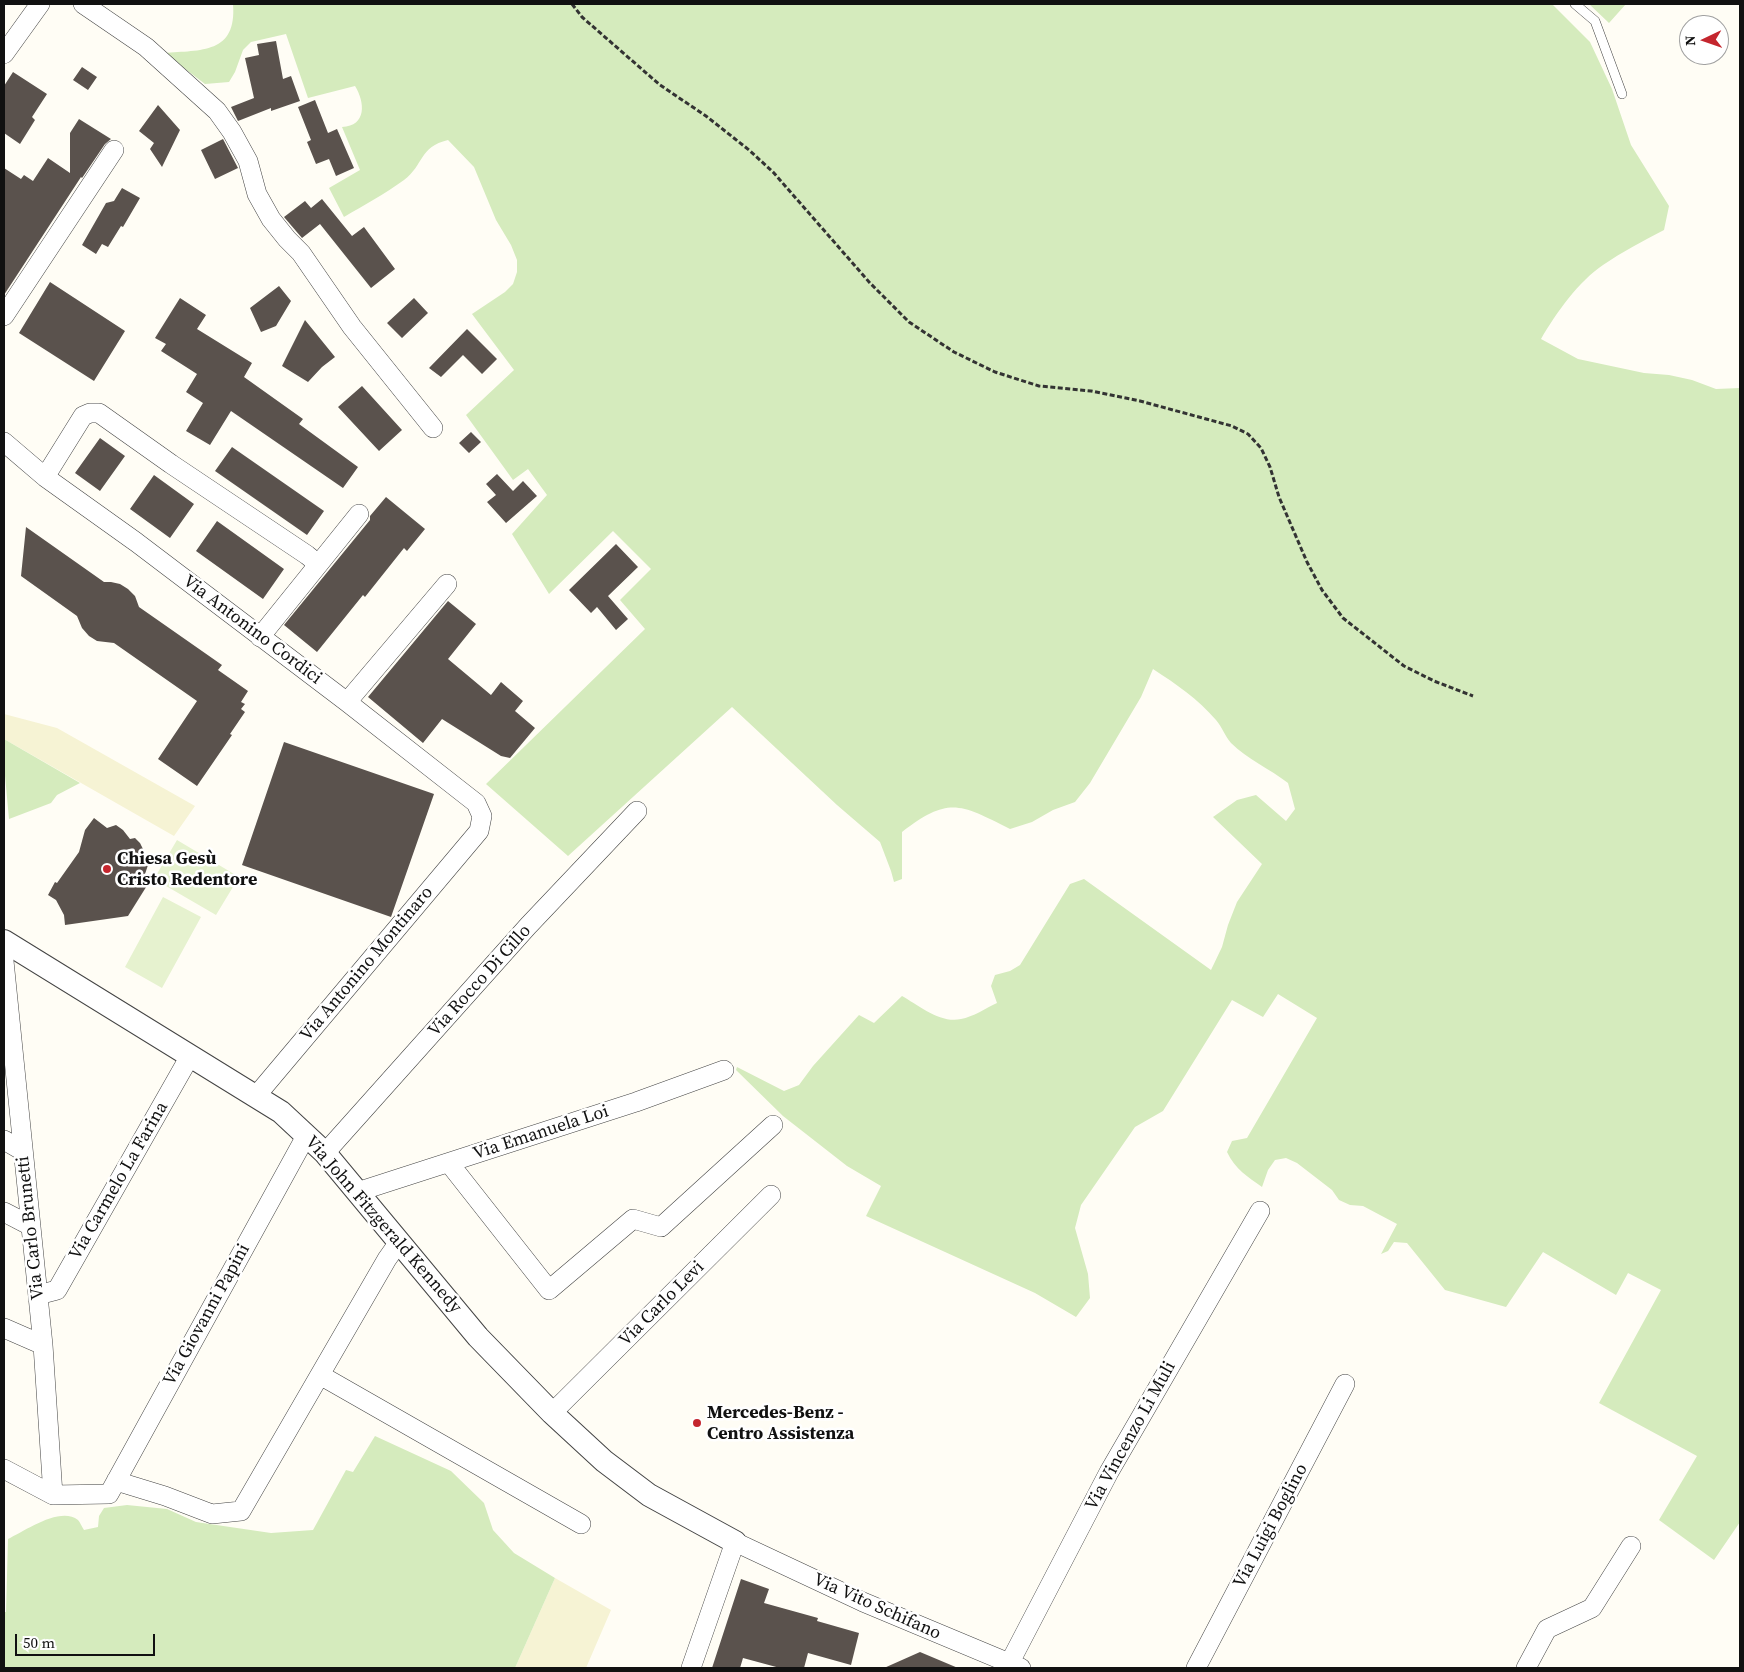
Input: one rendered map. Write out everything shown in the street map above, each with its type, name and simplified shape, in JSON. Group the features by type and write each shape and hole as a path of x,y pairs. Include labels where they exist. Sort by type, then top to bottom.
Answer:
{"street":[{"path":"4,54 40,4"},
{"path":"83,4 146,48 217,110 248,161 257,194 271,219 301,253 352,327 433,428"},
{"path":"4,316 114,150"},
{"path":"45,476 83,416 90,413 99,413 318,564"},
{"name":"Via Antonino Cordici","path":"4,442 45,476 136,542 347,702 476,803 482,816 479,831"},
{"path":"260,637 359,514"},
{"path":"347,702 447,584"},
{"name":"Via Rocco Di Cillo","path":"325,1153 528,926 637,812"},
{"name":"Via Antonino Montinaro","path":"256,1096 479,831"},
{"name":"Via John Fitzgerald Kennedy","path":"4,941 281,1112 325,1153 478,1336 552,1412 604,1461 649,1495 735,1542"},
{"name":"Via Carlo Brunetti","path":"4,961 8,1046 23,1151 38,1295 53,1495"},
{"name":"Via Carmelo La Farina","path":"38,1295 57,1290 190,1056"},
{"name":"Via Emanuela Loi","path":"357,1192 636,1102 724,1070"},
{"path":"449,1162 549,1290 633,1219 661,1227 773,1126"},
{"name":"Via Giovanni Papini","path":"112,1487 306,1136"},
{"path":"4,1140 23,1151"},
{"name":"Via Carlo Levi","path":"552,1412 771,1194"},
{"name":"Via Vincenzo Li Muli","path":"1015,1666 1109,1472 1260,1211"},
{"path":"4,1212 31,1226"},
{"path":"4,1468 53,1495 112,1487 165,1496 212,1514 241,1511 387,1259 399,1242"},
{"path":"4,1328 43,1345"},
{"path":"320,1375 581,1524"},
{"name":"Via Luigi Boglino","path":"1196,1668 1345,1384"},
{"path":"691,1668 735,1542"},
{"name":"Via Vito Schifano","path":"735,1542 863,1602 1015,1666"},
{"path":"1526,1668 1547,1629 1592,1608 1631,1546"}],"lane":[{"path":"1575,4 1595,21 1622,94"}],"path":[{"path":"572,4 582,17 660,85 706,116 749,150 773,172 870,283 909,322 954,352 995,372 1039,386 1091,391 1140,401 1232,426 1248,434 1261,448 1270,467 1280,497 1307,562 1322,590 1343,618 1404,666 1434,681 1473,696"}],"shaded area":[{"path":"4,714 57,728 195,806 174,836 4,739"},
{"path":"555,1578 611,1610 586,1668 515,1668"}],"green space":[{"path":"233,4 1552,4 1590,42 1612,89 1631,145 1669,206 1664,230 1640,242 1594,272 1569,298 1541,339 1578,359 1644,373 1669,375 1692,380 1716,389 1740,388 1740,1522 1714,1560 1659,1520 1697,1456 1599,1403 1661,1290 1628,1273 1616,1295 1543,1252 1506,1307 1445,1290 1407,1243 1394,1242 1388,1251 1381,1254 1397,1224 1363,1206 1350,1205 1339,1200 1332,1190 1297,1163 1286,1158 1275,1160 1268,1170 1262,1187 1242,1172 1234,1163 1227,1152 1232,1141 1247,1138 1317,1018 1278,994 1263,1017 1232,1000 1163,1111 1135,1127 1081,1205 1075,1228 1088,1274 1090,1298 1076,1317 1035,1293 866,1216 881,1186 847,1166 783,1116 736,1070 737,1067 784,1091 799,1085 813,1066 859,1015 874,1023 902,996 930,1013 953,1020 970,1016 997,1003 991,986 995,975 1010,971 1020,965 1070,884 1084,879 1211,970 1222,947 1237,902 1262,864 1213,817 1237,800 1256,795 1286,821 1295,809 1288,783 1237,749 1216,720 1202,705 1153,669 1141,697 1090,783 1075,802 1053,810 1032,822 1010,829 966,809 944,809 932,813 902,832 902,879 894,882 880,842 837,805 732,707 568,856 486,784 645,629 620,600 651,569 613,531 549,594 512,534 547,495 528,469 513,480 466,415 514,370 472,314 505,292 513,284 517,272 517,260 511,245 496,220 474,167 448,140 439,143 427,152 404,180 344,217 329,188 360,170 342,127 350,126 356,122 362,112 361,99 355,86 308,98 286,34 251,42 243,50 229,82 205,84 164,53 203,49 223,41 229,32 233,20"},
{"path":"1589,4 1626,4 1609,23"},
{"path":"4,739 80,783 57,795 51,803 9,819 4,765"},
{"path":"177,840 239,877 216,915 154,879"},
{"path":"163,897 201,917 162,988 125,967"},
{"path":"375,1436 451,1471 484,1503 493,1530 514,1553 555,1578 515,1668 4,1668 4,1612 6,1612 8,1539 43,1521 62,1516 71,1516 78,1520 84,1530 98,1527 99,1516 104,1508 127,1505 167,1509 196,1522 271,1533 313,1530 346,1470 353,1472"}],"building":[{"path":"276,41 283,79 291,76 300,101 271,111 271,108 238,121 231,107 254,98 245,58 259,55 257,44"},
{"path":"82,67 97,77 88,90 73,80"},
{"path":"13,72 47,94 32,117 35,120 20,144 4,133 4,86"},
{"path":"315,100 328,133 337,129 354,168 336,176 329,159 316,164 307,142 311,140 298,107"},
{"path":"158,105 180,130 162,167 150,149 154,143 139,131"},
{"path":"79,119 111,139 105,144 81,177 4,295 4,168 21,179 24,175 33,181 48,158 70,173 70,133"},
{"path":"223,139 238,168 215,179 201,150"},
{"path":"122,188 140,198 123,227 121,226 108,247 102,244 96,254 82,245 106,203 114,201"},
{"path":"322,199 352,236 364,227 395,269 371,288 320,224 302,238 284,217 305,201 311,208"},
{"path":"50,282 125,331 94,381 19,333"},
{"path":"279,286 291,301 276,326 261,332 250,308"},
{"path":"180,298 206,315 197,329 252,363 244,377 303,419 299,424 358,467 343,488 231,411 210,445 186,431 203,403 186,392 197,374 161,351 166,344 155,338"},
{"path":"414,298 428,313 402,338 387,323"},
{"path":"305,320 335,357 308,382 282,366"},
{"path":"467,329 497,359 482,374 463,355 441,377 429,368"},
{"path":"362,386 402,430 379,451 338,407"},
{"path":"471,432 481,442 469,453 459,443"},
{"path":"100,438 125,456 100,491 75,473"},
{"path":"232,447 324,511 307,535 215,471"},
{"path":"497,474 513,491 523,481 537,496 506,523 487,502 496,495 486,484"},
{"path":"154,475 194,504 170,538 130,509"},
{"path":"386,497 425,529 407,551 404,548 365,597 363,595 317,652 284,625 370,520 370,516"},
{"path":"217,521 284,569 263,599 196,551"},
{"path":"26,527 104,582 120,584 128,589 135,596 139,607 222,665 218,670 248,691 241,702 245,704 241,709 245,712 230,734 232,735 197,786 158,759 197,701 114,643 97,641 89,636 82,628 77,616 21,576"},
{"path":"616,544 638,567 608,596 628,619 616,630 597,607 591,613 569,590"},
{"path":"448,601 476,624 448,659 491,695 501,682 523,701 515,711 535,728 510,758 501,756 442,719 423,743 368,697"},
{"path":"284,742 434,794 391,917 242,865"},
{"name":"Chiesa Gesù Cristo Redentore","path":"94,818 107,828 116,825 130,839 135,838 140,843 147,857 148,865 145,874 148,884 128,916 65,925 64,915 56,900 48,895 55,882 57,883 79,852 85,830"},
{"path":"741,1579 769,1589 764,1603 818,1618 817,1621 859,1633 851,1665 808,1653 804,1668 780,1668 743,1658 740,1668 712,1668"},
{"path":"920,1652 958,1668 884,1668"}],"place":[{"name":"Chiesa Gesù Cristo Redentore","path":"107,869"},
{"name":"Mercedes-Benz - Centro Assistenza","path":"697,1423"}]}
